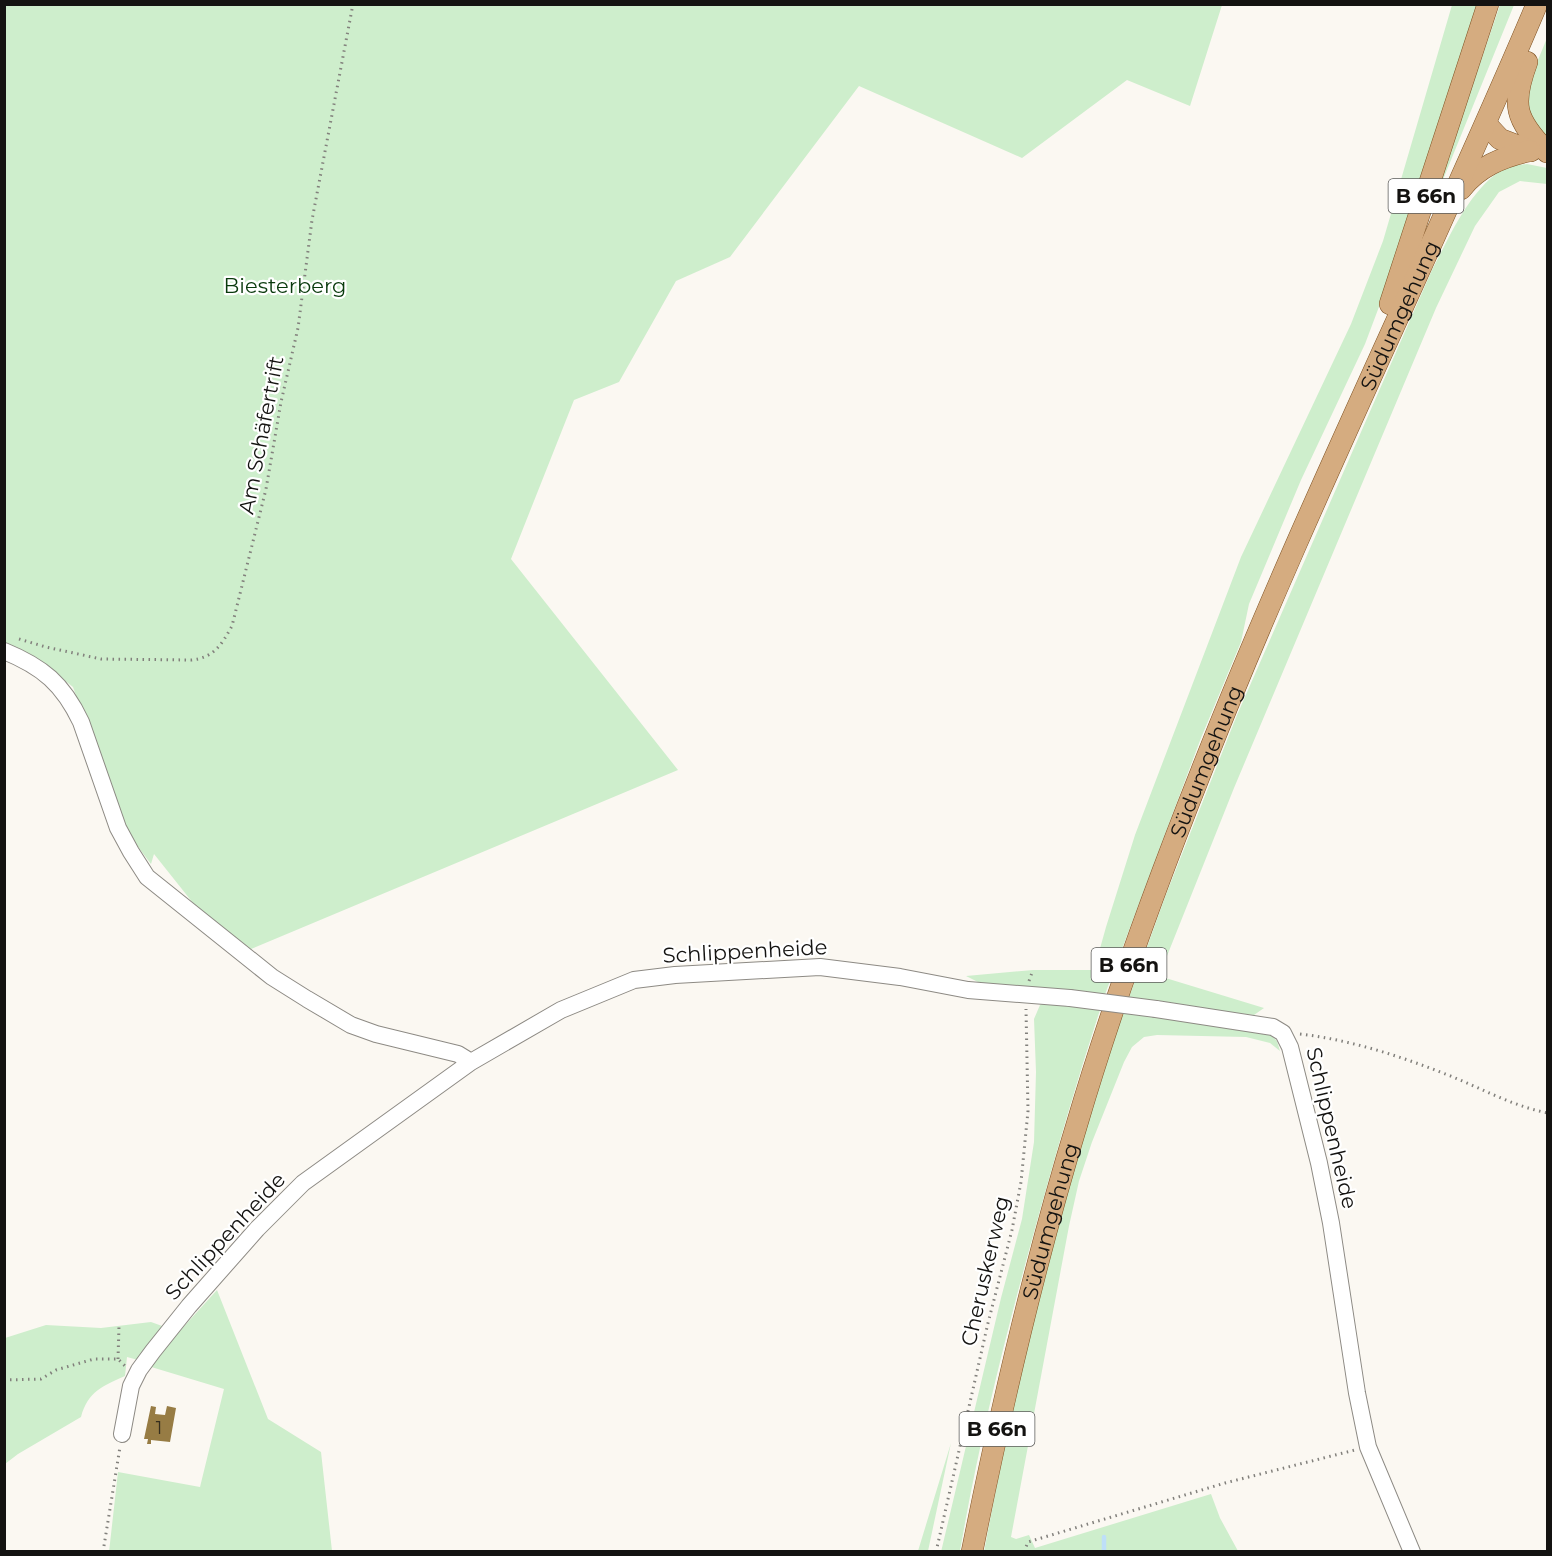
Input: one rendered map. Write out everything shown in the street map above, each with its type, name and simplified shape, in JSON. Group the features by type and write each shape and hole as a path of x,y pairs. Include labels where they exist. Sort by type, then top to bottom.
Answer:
{"main road":[{"name":"B 66n","path":"1365,388 1383,322 1410,246 1488,4"},
{"name":"B 66n","path":"1445,212 1469,178 1490,164 1509,156 1541,152 1517,105 1518,87 1536,33 1539,4"},
{"name":"Südumgehung","path":"972,1551 1003,1402 1026,1308 1075,1128 1137,940 1258,630 1539,4"},
{"path":"1486,124 1500,139 1541,152"}],"lane":[{"path":"10,644 50,676 74,706 118,828 130,852 147,877 272,977 316,1004 360,1028 458,1054 471,1062"},
{"name":"Schlippenheide","path":"122,1434 132,1386 139,1370 189,1306 257,1229 303,1183 471,1062 561,1010 634,980 675,975 820,967 900,977 968,990 1070,998 1251,1022 1273,1027 1283,1033 1290,1047 1319,1163 1368,1447 1412,1551"}],"path":[{"name":"Am Schäfertrift","path":"10,644 46,647 101,659 164,660 203,659 212,654 224,641 232,626 266,489 281,402 298,328 312,220 353,4"},
{"name":"Cheruskerweg","path":"936,1551 985,1333 1012,1230 1021,1182 1028,1111 1026,994"},
{"path":"1283,1033 1338,1041 1394,1055 1449,1075 1519,1106 1548,1113"},
{"path":"4,1380 41,1379 56,1370 94,1359 118,1359 119,1326"},
{"path":"103,1551 122,1434"},
{"path":"1024,1551 1028,1542 1225,1483 1368,1447"}],"green space":[{"name":"Biesterberg","path":"4,5 1222,5 1190,106 1127,80 1022,158 859,86 730,257 676,281 619,382 574,400 511,559 678,770 251,949 197,908 154,854 151,864 123,827 73,687 36,658 5,644"},
{"path":"1452,5 1480,5 1397,259 1365,344 1301,480 1249,604 1241,642 1201,738 1104,997 980,983 966,976 1033,970 1094,970 1135,835 1241,557 1351,324 1383,241"},
{"path":"1500,5 1514,5 1425,224"},
{"path":"1547,38 1547,138 1535,123 1528,102 1534,69"},
{"path":"1527,164 1547,168 1547,184 1520,181 1499,192 1475,226 1436,308 1234,788 1159,976 1264,1008 1254,1015 1128,1000 1165,897 1237,715 1432,270 1461,216 1478,191 1503,169"},
{"path":"1048,1000 1101,1007 1041,1207 1018,1293 986,1421 960,1551 941,1552 1022,1219 1034,1142 1036,1072 1034,1019 1040,1005"},
{"path":"1124,1010 1270,1034 1277,1041 1280,1051 1270,1043 1246,1037 1157,1035 1144,1037 1132,1047 1092,1142 1079,1181 1011,1537 1016,1539 1029,1535 1035,1548 1211,1494 1220,1518 1238,1551 984,1552 1011,1416 1043,1280 1071,1178"},
{"path":"217,1290 268,1419 321,1452 332,1551 109,1552 118,1472 200,1487 224,1389 148,1366"},
{"path":"151,1322 165,1327 138,1360 127,1357 125,1376 92,1395 81,1417 5,1464 5,1338 46,1325 101,1328"},
{"path":"951,1443 928,1551 918,1551"}],"building":[{"path":"151,1406 156,1407 155,1414 165,1415 167,1406 176,1408 170,1442 151,1440 151,1444 147,1444 148,1439 144,1439"}],"waterway":[{"path":"1104,1537 1104,1552"}]}
